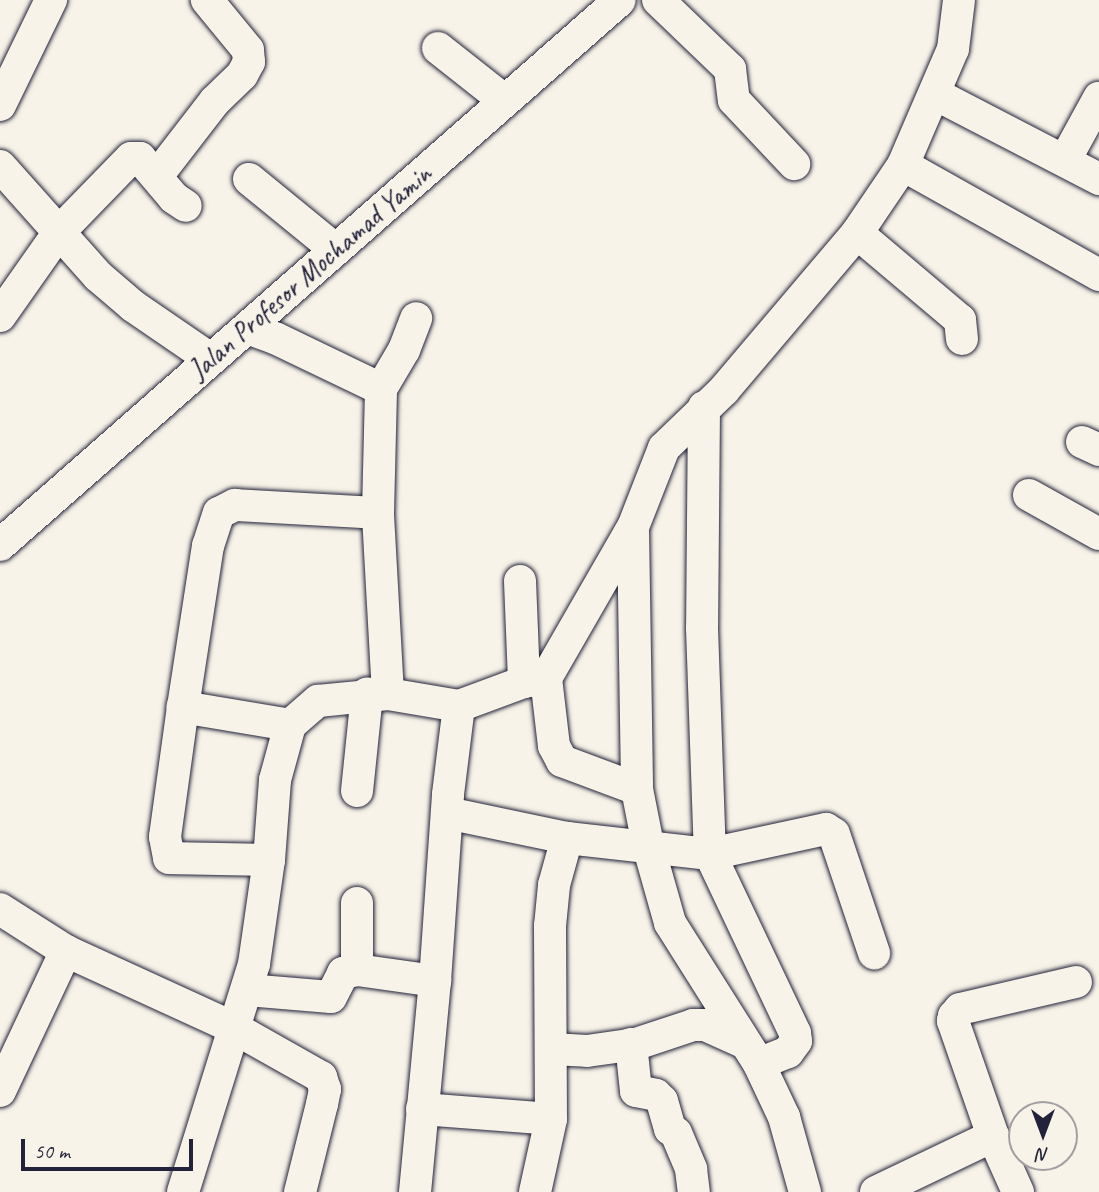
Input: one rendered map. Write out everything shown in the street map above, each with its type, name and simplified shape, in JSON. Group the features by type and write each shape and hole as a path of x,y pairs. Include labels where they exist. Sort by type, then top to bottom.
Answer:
{"street":[{"path":"4,86 51,0"},
{"path":"157,176 215,100 242,75 248,62 248,50 207,0"},
{"path":"659,0 730,69 734,100 794,164"},
{"path":"183,1192 254,964 270,860 275,780 290,725 318,701 377,694 459,706 535,680 633,527 664,447 724,390 857,233 903,165 953,49 959,0"},
{"name":"Jalan Profesor Mochamad Yamin","path":"0,545 505,101 612,2"},
{"path":"438,48 505,101"},
{"path":"935,94 1099,179"},
{"path":"1065,160 1099,98"},
{"path":"0,316 59,232 131,158 140,158 174,198 186,206"},
{"path":"903,165 1099,275"},
{"path":"0,166 98,276 133,306 209,359"},
{"path":"249,179 336,250"},
{"path":"857,233 960,320 962,339"},
{"path":"357,791 377,694 381,388 404,351 416,318"},
{"path":"247,328 275,338 381,388"},
{"path":"551,1049 587,1051 631,1044 693,1025 705,1025 751,1053 793,1048 795,1033 710,854 702,628 704,407"},
{"path":"1029,495 1099,534"},
{"path":"270,860 169,858 165,838 208,547 219,513 235,505 378,513"},
{"path":"633,527 637,789 648,845 670,923 751,1053 784,1117 805,1192"},
{"path":"520,581 535,680 554,746 562,761 637,789"},
{"path":"415,1192 435,981 447,813 459,706"},
{"path":"183,707 290,725"},
{"path":"447,813 567,838 710,854 826,829 831,831 874,953"},
{"path":"535,1192 551,1119 550,926 554,886 567,838"},
{"path":"357,903 357,970"},
{"path":"0,909 66,951 234,1028 321,1077 324,1082 322,1104 300,1192"},
{"path":"0,1091 66,951"},
{"path":"247,990 331,996 343,973 357,970 435,981"},
{"path":"1018,1192 993,1136 953,1021 954,1016 960,1009 1076,982"},
{"path":"631,1044 636,1091 656,1096 662,1101 670,1129 676,1133 691,1169 694,1192"},
{"path":"422,1109 551,1119"},
{"path":"877,1185 993,1136"}]}
